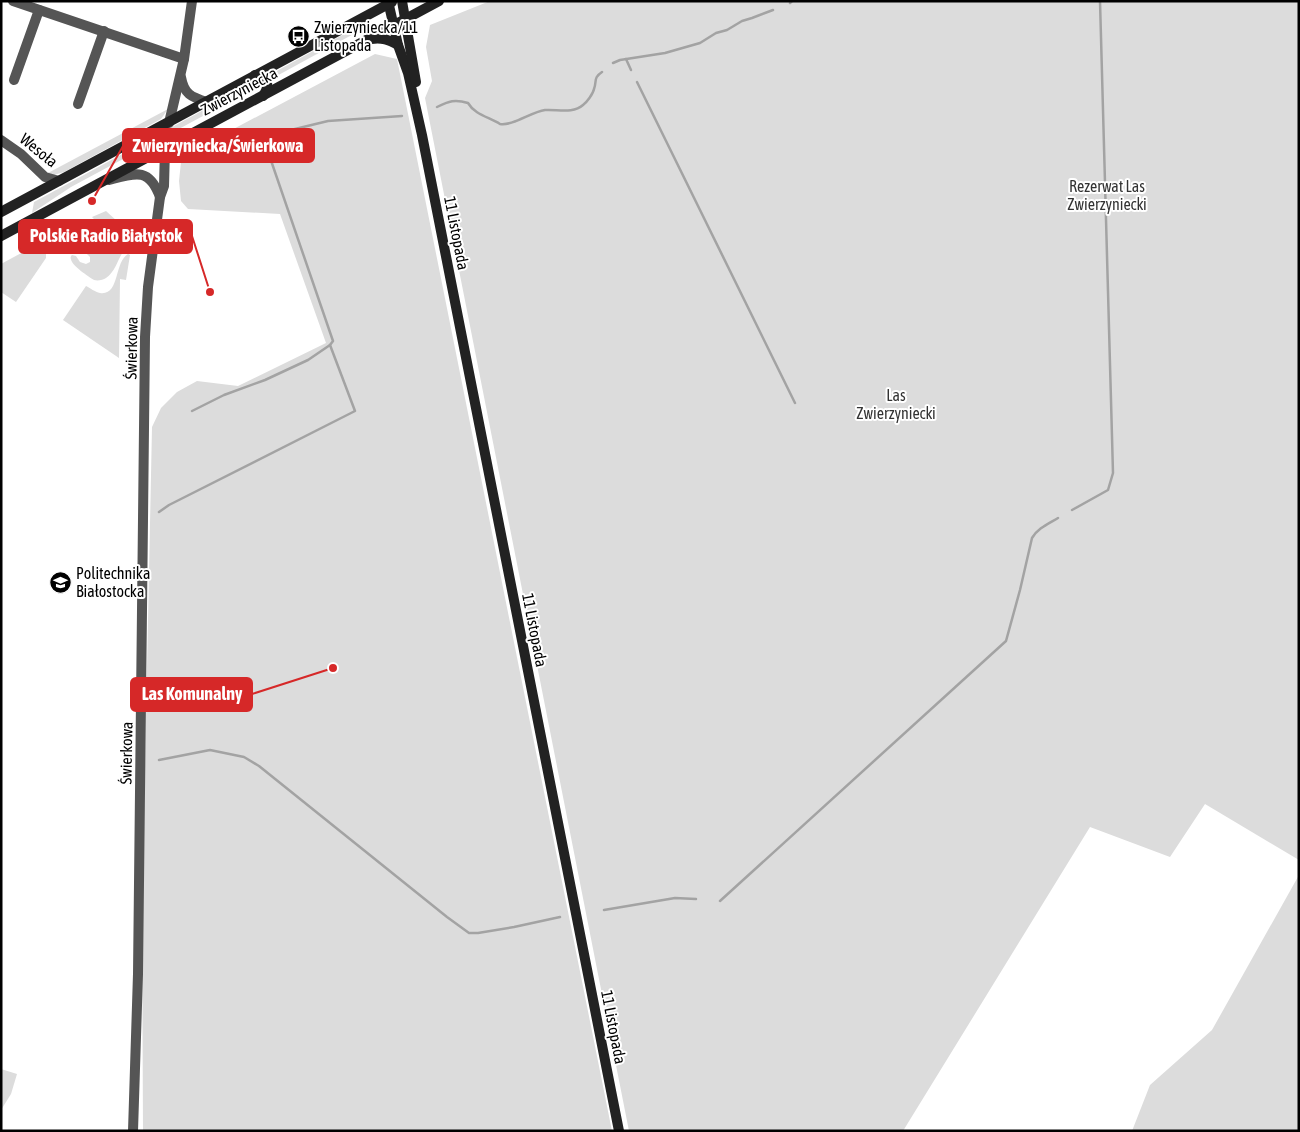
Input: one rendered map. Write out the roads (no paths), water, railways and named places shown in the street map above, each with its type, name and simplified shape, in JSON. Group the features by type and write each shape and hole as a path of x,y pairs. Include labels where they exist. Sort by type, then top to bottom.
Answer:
{"street":[{"path":"14,1 184,59"},
{"path":"169,123 184,59 192,1"},
{"name":"11 Listopada","path":"402,1 418,93 422,135"},
{"name":"Zwierzyniecka","path":"1,236 439,1"},
{"name":"11 Listopada","path":"390,2 393,25 408,73 422,135 619,1131"},
{"name":"Zwierzyniecka","path":"1,212 390,2"},
{"path":"14,80 39,10"},
{"path":"78,104 104,31"},
{"path":"368,39 389,40 398,45"},
{"path":"255,75 261,76 268,84 263,96"},
{"path":"180,76 186,92 207,102"},
{"name":"Wesoła","path":"1,140 20,154 45,177 59,182"},
{"name":"Świerkowa","path":"133,1131 138,974 146,337 148,288 160,197 164,186 165,148"},
{"path":"103,181 133,174 144,175 150,178 157,188 160,197"}],"waterway":[{"path":"1072,510 1108,490 1113,473 1100,1"},
{"path":"613,63 620,60 665,53 700,43 742,21 773,10"},
{"path":"626,59 631,70"},
{"path":"437,107 452,101 459,101 468,103 478,113 500,124 511,123 545,110 579,108 590,98 596,78 602,72"},
{"path":"637,82 795,403"},
{"path":"159,512 169,505 355,411 330,345 333,341 265,143 295,129 328,121 402,116"},
{"path":"244,139 249,150 265,143"},
{"path":"192,411 224,395 265,380 308,360 330,345"},
{"path":"720,901 1006,641 1032,538 1040,529 1058,518"},
{"path":"159,760 210,750 244,757 259,766 469,933 514,927 560,917"},
{"path":"604,910 675,898 696,899"}],"place":[{"name":"Zwierzyniecka/11 Listopada","path":"298,36"},
{"name":"Zwierzyniecka/Świerkowa","path":"92,201"},
{"name":"Polskie Radio Białystok","path":"210,292"},
{"name":"Politechnika Białostocka","path":"60,582"},
{"name":"Las Komunalny","path":"333,668"}],"park label":[{"name":"Rezerwat Las Zwierzyniecki","path":"1107,195"},
{"name":"Las Zwierzyniecki","path":"896,404"}]}
